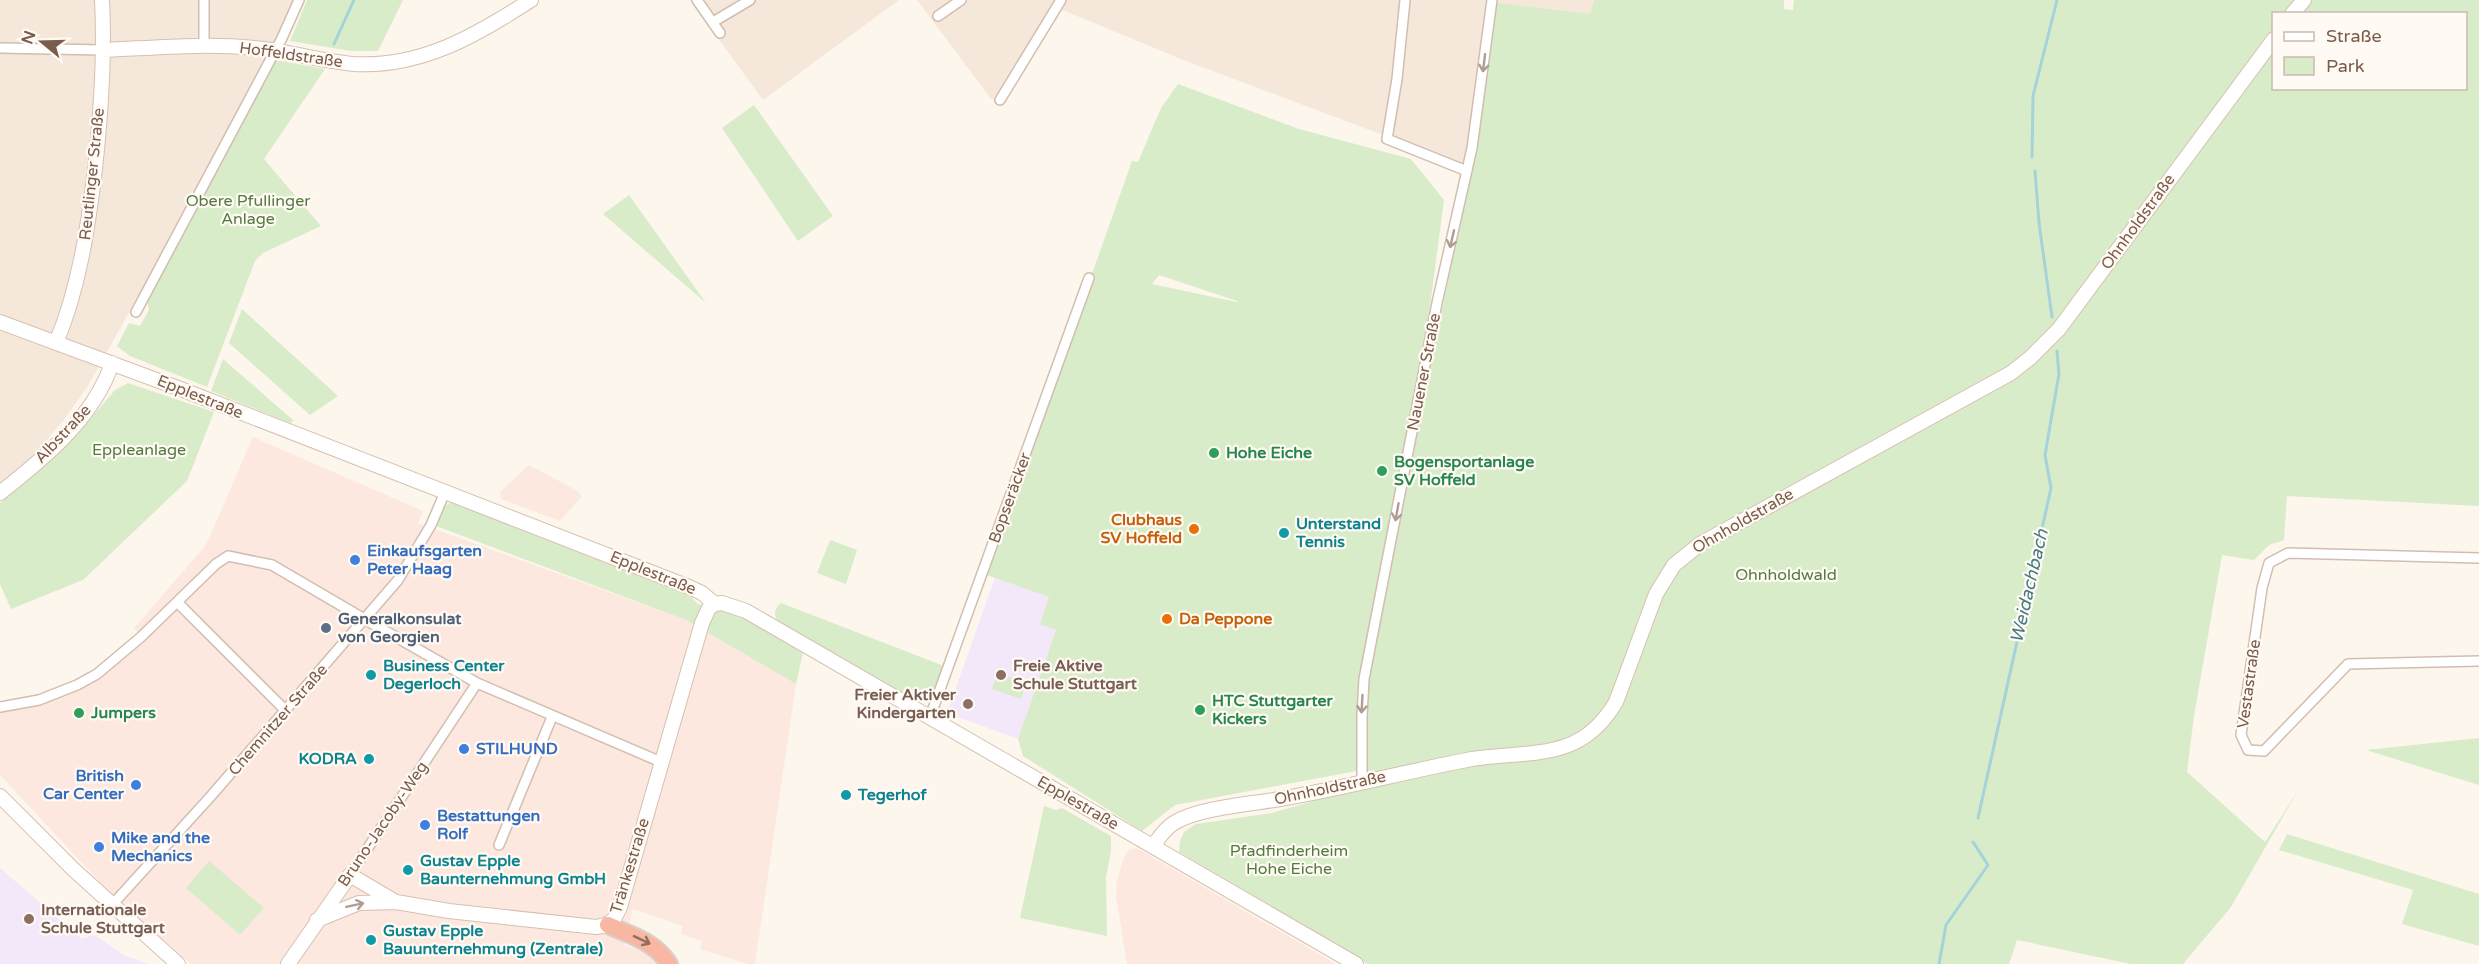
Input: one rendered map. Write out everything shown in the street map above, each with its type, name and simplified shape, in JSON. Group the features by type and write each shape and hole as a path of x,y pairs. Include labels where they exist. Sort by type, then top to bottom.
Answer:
{"highway":[{"path":"608,925 650,943 662,953 669,964"}],"main road":[{"name":"Reutlinger Straße","path":"56,343 83,256 98,139 103,50 102,0"},
{"name":"Hoffeldstraße","path":"103,50 204,47 275,51 353,64 377,64 428,54 459,42 531,0"},
{"path":"2294,12 2304,0"},
{"name":"Ohnholdstraße","path":"1153,846 1172,824 1190,816 1485,757 1550,750 1566,746 1591,733 1609,715 1617,702 1656,594 1674,565 1700,544 2001,378 2030,358 2058,329 2272,42"},
{"name":"Epplestraße","path":"0,322 112,363 690,587 715,604 722,603 746,611 1356,964"},
{"name":"Albstraße","path":"0,494 73,427 94,399 112,363"},
{"name":"Tränkestraße","path":"316,920 359,903 396,902 519,919 596,927 608,925 620,907 702,623 709,608 715,604"},
{"path":"0,795 112,905 178,964"},
{"name":"Tränkestraße","path":"350,875 396,902"},
{"name":"Bruno-Jacoby-Weg","path":"288,964 316,920 350,875"}],"street":[{"path":"204,0 204,47"},
{"path":"136,312 275,51 299,0"},
{"path":"697,0 720,33"},
{"path":"713,22 750,0"},
{"path":"938,16 961,0"},
{"path":"1000,100 1061,0"},
{"path":"1405,0 1397,79 1387,139 1467,171"},
{"name":"Nauener Straße","path":"1362,781 1364,679 1437,303 1465,182 1482,84 1492,2"},
{"name":"Hoffeldstraße","path":"0,48 103,50"},
{"name":"Bopseräcker","path":"930,717 1089,278"},
{"name":"Chemnitzer Straße","path":"112,905 366,620 415,555 445,492"},
{"name":"Vestastraße","path":"2479,558 2288,553 2269,563 2262,588 2241,735 2248,750 2264,751 2348,664 2479,661"},
{"path":"0,707 39,699 77,685 97,674 140,638 216,564 228,556 272,565 477,682 552,717 661,762"},
{"path":"177,602 286,711"},
{"name":"Bruno-Jacoby-Weg","path":"350,875 477,682"},
{"path":"500,845 552,717"}],"shaded area":[{"path":"0,0 303,0 88,386 66,417 0,495"},
{"path":"690,0 899,0 763,100"},
{"path":"917,0 1594,0 1590,14 1471,168 1186,61 1060,9 1003,100 991,99"},
{"path":"253,437 423,511 418,523 686,620 796,684 755,964 748,964 700,949 702,941 681,934 683,926 633,909 624,945 643,951 656,964 191,964 110,893 0,775 0,707 77,685 141,636 134,628 206,545"},
{"path":"529,465 576,490 582,496 560,521 501,499 500,492"},
{"name":"Freie Aktive Schule Stuttgart","path":"995,578 1049,597 1056,630 1018,739 947,713"},
{"path":"1137,848 1336,964 1127,964 1116,896 1117,880 1124,857 1129,850"},
{"name":"Internationale Schule Stuttgart","path":"0,868 82,939 94,935 124,955 148,964 0,964"}],"green space":[{"path":"307,0 403,0 378,51 351,51 290,41"},
{"name":"Ohnholdwald","path":"1594,0 1784,0 1784,9 1793,10 1794,0 2479,0 2479,506 2287,496 2284,540 2269,545 2254,560 2222,555 2194,716 2187,772 2265,842 2299,789 2231,907 2183,964 2131,964 2017,940 2009,964 1367,964 1179,852 1184,832 1196,824 1272,813 1365,786 1364,714 1356,771 1175,805 1142,831 1023,756 1018,739 1056,630 1040,624 1049,597 978,572 1093,271 1132,161 1138,162 1161,108 1178,84 1299,129 1411,159 1444,200 1425,344 1372,654 1471,168 1497,3 1590,14","holes":["1159,275 1237,302 1152,284"]},
{"name":"Obere Pfullinger Anlage","path":"276,60 325,69 264,159 321,226 263,253 255,261 207,387 130,356 117,346 129,323 140,326 149,310 147,302"},
{"path":"754,105 833,216 798,241 722,128"},
{"path":"629,195 706,303 603,214"},
{"path":"242,309 338,396 310,415 229,343"},
{"path":"223,359 294,421 290,423 211,391"},
{"name":"Eppleanlage","path":"128,383 214,412 187,481 83,580 11,609 0,584 0,503 73,439 115,390"},
{"path":"451,502 686,592 698,604 740,614 804,649 796,684 686,620 436,526 444,507"},
{"path":"830,540 857,550 846,584 817,573"},
{"path":"781,603 944,666 933,696 922,700 911,698 781,625 775,613"},
{"path":"998,673 1026,683 1021,699 992,689"},
{"path":"2479,738 2479,785 2366,750"},
{"path":"1044,806 1056,810 1062,808 1111,836 1111,851 1106,877 1107,936 1020,918"},
{"path":"2287,834 2479,894 2479,946 2402,924 2413,890 2279,850"},
{"path":"209,861 264,908 240,935 186,888"}],"waterway":[{"path":"334,44 354,0"},
{"name":"Weidachbach","path":"2032,157 2033,96 2057,0"},
{"name":"Weidachbach","path":"2035,171 2039,223 2052,317"},
{"name":"Weidachbach","path":"1978,818 2051,488 2045,455 2059,374 2057,351"},
{"name":"Weidachbach","path":"1939,964 1946,925 1988,865 1973,842"}],"place":[{"name":"Hohe Eiche","path":"1214,453"},
{"name":"Bogensportanlage SV Hoffeld","path":"1382,471"},
{"name":"Clubhaus SV Hoffeld","path":"1194,529"},
{"name":"Unterstand Tennis","path":"1284,533"},
{"name":"Einkaufsgarten Peter Haag","path":"355,560"},
{"name":"Da Peppone","path":"1167,619"},
{"name":"Generalkonsulat von Georgien","path":"326,628"},
{"name":"Business Center Degerloch","path":"371,675"},
{"name":"Freie Aktive Schule Stuttgart","path":"1001,675"},
{"name":"Freier Aktiver Kindergarten","path":"968,704"},
{"name":"HTC Stuttgarter Kickers","path":"1200,710"},
{"name":"Jumpers","path":"79,713"},
{"name":"STILHUND","path":"464,749"},
{"name":"KODRA","path":"369,759"},
{"name":"British Car Center","path":"136,785"},
{"name":"Tegerhof","path":"846,795"},
{"name":"Bestattungen Rolf","path":"425,825"},
{"name":"Mike and the Mechanics","path":"99,847"},
{"name":"Gustav Epple Baunternehmung GmbH","path":"408,870"},
{"name":"Internationale Schule Stuttgart","path":"29,919"},
{"name":"Gustav Epple Bauunternehmung (Zentrale)","path":"371,940"}],"park label":[{"name":"Pfadfinderheim Hohe Eiche","path":"1289,860"}]}
